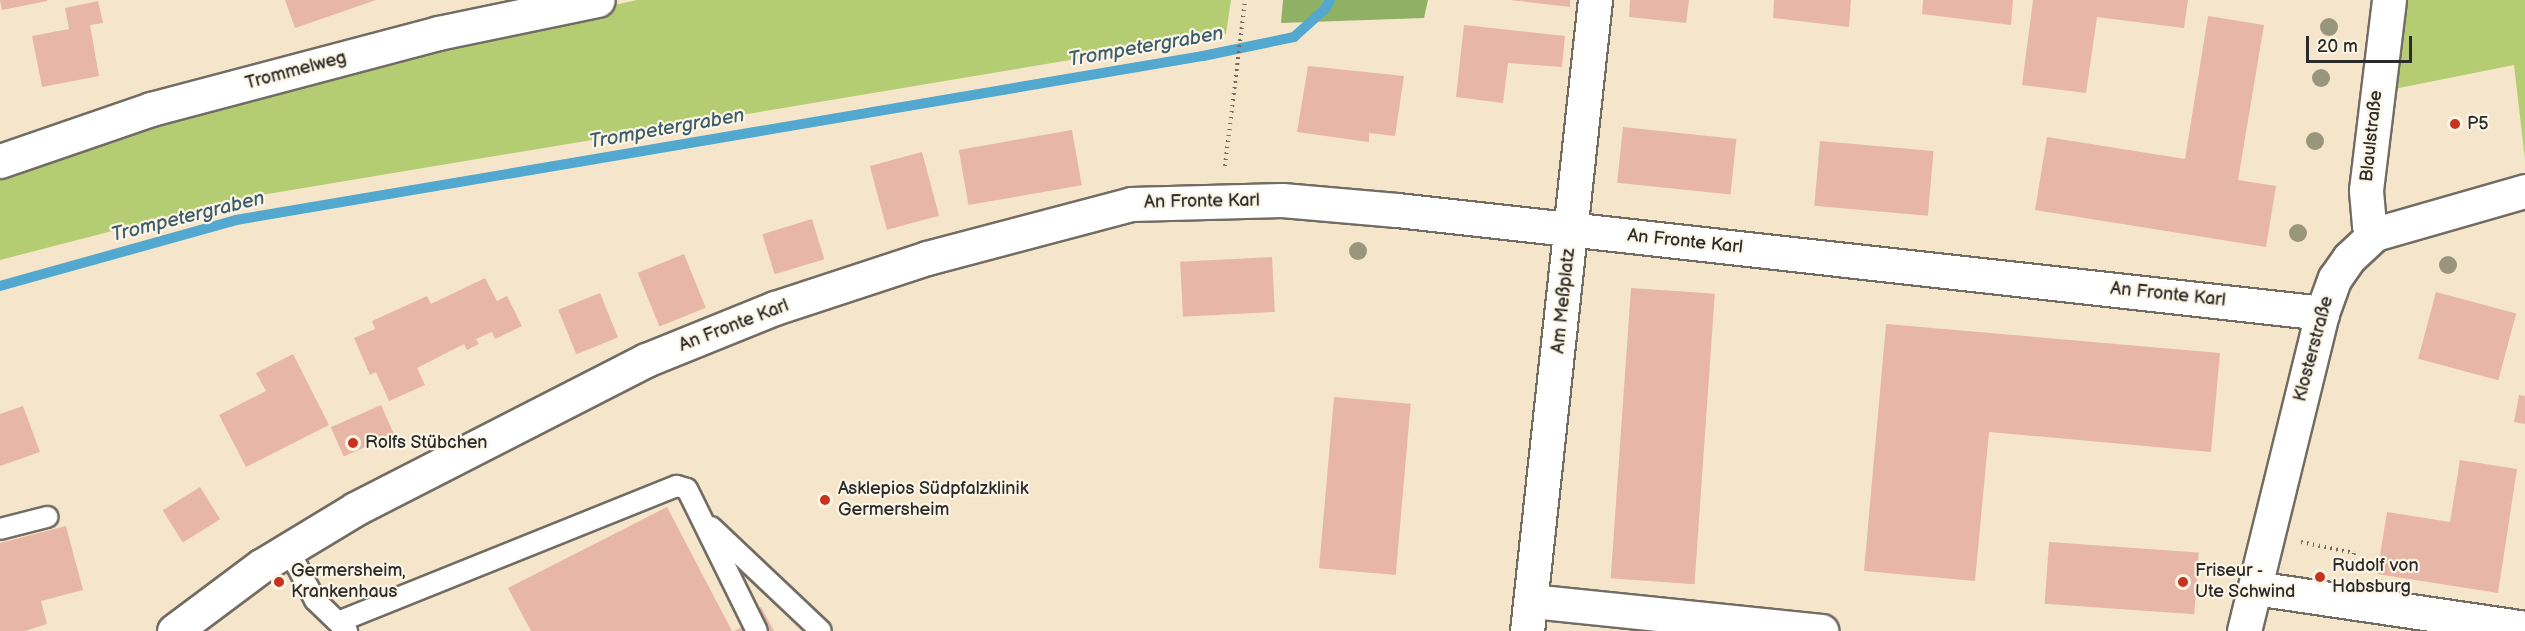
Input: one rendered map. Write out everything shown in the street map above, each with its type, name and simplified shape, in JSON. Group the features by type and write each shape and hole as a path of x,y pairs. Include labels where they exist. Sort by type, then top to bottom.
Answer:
{"street":[{"name":"Trommelweg","path":"0,161 151,109 438,33 598,0"},
{"name":"Am Meßplatz","path":"1595,0 1529,616 1821,631"},
{"name":"Blaulstraße","path":"2375,234 2368,225 2366,190 2389,0"},
{"name":"Klosterstraße","path":"2244,631 2322,313 2335,278 2349,258 2375,234 2525,191"},
{"name":"An Fronte Karl","path":"174,631 288,549 422,471 624,371 775,308 927,258 1131,204 1282,200 1385,209 2322,313"},
{"path":"2255,588 2525,628"}],"lane":[{"path":"288,549 315,600 343,626 669,488 687,489 757,631"},
{"path":"0,529 46,517"},
{"path":"702,519 821,631"}],"path":[{"path":"1221,200 1231,97 1245,0"},
{"path":"2290,541 2322,546"}],"green space":[{"path":"637,0 1231,0 1226,34 232,200 0,260 0,176 205,108 402,51"},
{"path":"1283,0 1428,0 1424,18 1281,23"},
{"path":"2403,0 2525,0 2525,159 2514,65 2394,89"}],"building":[{"path":"0,0 47,0 47,1 2,10"},
{"path":"285,0 376,0 295,28"},
{"path":"1510,0 1570,0 1570,7"},
{"path":"1630,0 1689,0 1686,23 1629,17"},
{"path":"1774,0 1851,0 1849,27 1773,18"},
{"path":"1923,0 2013,0 2011,25 1922,14"},
{"path":"2033,0 2188,0 2184,28 2097,17 2086,93 2022,85"},
{"path":"98,1 103,23 90,25 99,76 42,87 32,36 69,29 65,8"},
{"path":"2208,16 2264,25 2238,180 2276,186 2266,247 2035,210 2047,137 2185,159"},
{"path":"1464,25 1565,36 1562,67 1508,63 1503,103 1456,97"},
{"path":"1308,66 1404,76 1395,136 1369,133 1369,142 1297,132"},
{"path":"1623,127 1736,139 1731,195 1617,183"},
{"path":"1072,130 1082,185 968,205 959,150"},
{"path":"1820,141 1934,151 1928,216 1814,206"},
{"path":"922,152 939,216 887,230 870,166"},
{"path":"812,219 824,259 775,274 762,234"},
{"path":"684,254 706,308 659,327 638,273"},
{"path":"1272,257 1275,312 1183,317 1180,262"},
{"path":"485,278 497,301 507,296 522,326 495,339 492,332 476,339 479,344 467,350 464,344 417,368 425,385 389,401 376,372 370,375 354,338 375,329 372,321 427,296 431,304"},
{"path":"1631,288 1715,294 1694,584 1611,578"},
{"path":"2436,292 2516,313 2498,380 2418,359"},
{"path":"600,293 618,338 576,354 558,310"},
{"path":"1886,324 2220,353 2211,452 1989,432 1975,581 1864,571"},
{"path":"293,354 329,425 246,467 219,415 266,391 256,373"},
{"path":"2519,395 2525,396 2525,424 2514,422"},
{"path":"1334,397 1411,404 1396,575 1319,568"},
{"path":"381,405 394,434 344,457 331,427"},
{"path":"23,406 40,452 0,466 0,414"},
{"path":"2460,460 2517,469 2498,593 2377,574 2387,512 2450,522"},
{"path":"200,487 220,519 183,543 163,510"},
{"path":"667,507 732,631 531,631 508,588"},
{"path":"66,526 83,590 41,601 47,624 25,631 0,631 0,543"},
{"path":"2049,542 2199,552 2194,614 2045,604"},
{"path":"761,607 774,631 734,631 742,627 738,619"}],"waterway":[{"name":"Trompetergraben","path":"0,286 236,220 1203,56 1294,37 1325,9 1330,0"}],"place":[{"name":"P5","path":"2455,124"},
{"name":"Rolfs Stübchen","path":"353,443"},
{"name":"Asklepios Südpfalzklinik Germersheim","path":"825,500"},
{"name":"Rudolf von Habsburg","path":"2320,577"},
{"name":"Germersheim, Krankenhaus","path":"279,582"},
{"name":"Friseur - Ute Schwind","path":"2183,582"}]}
